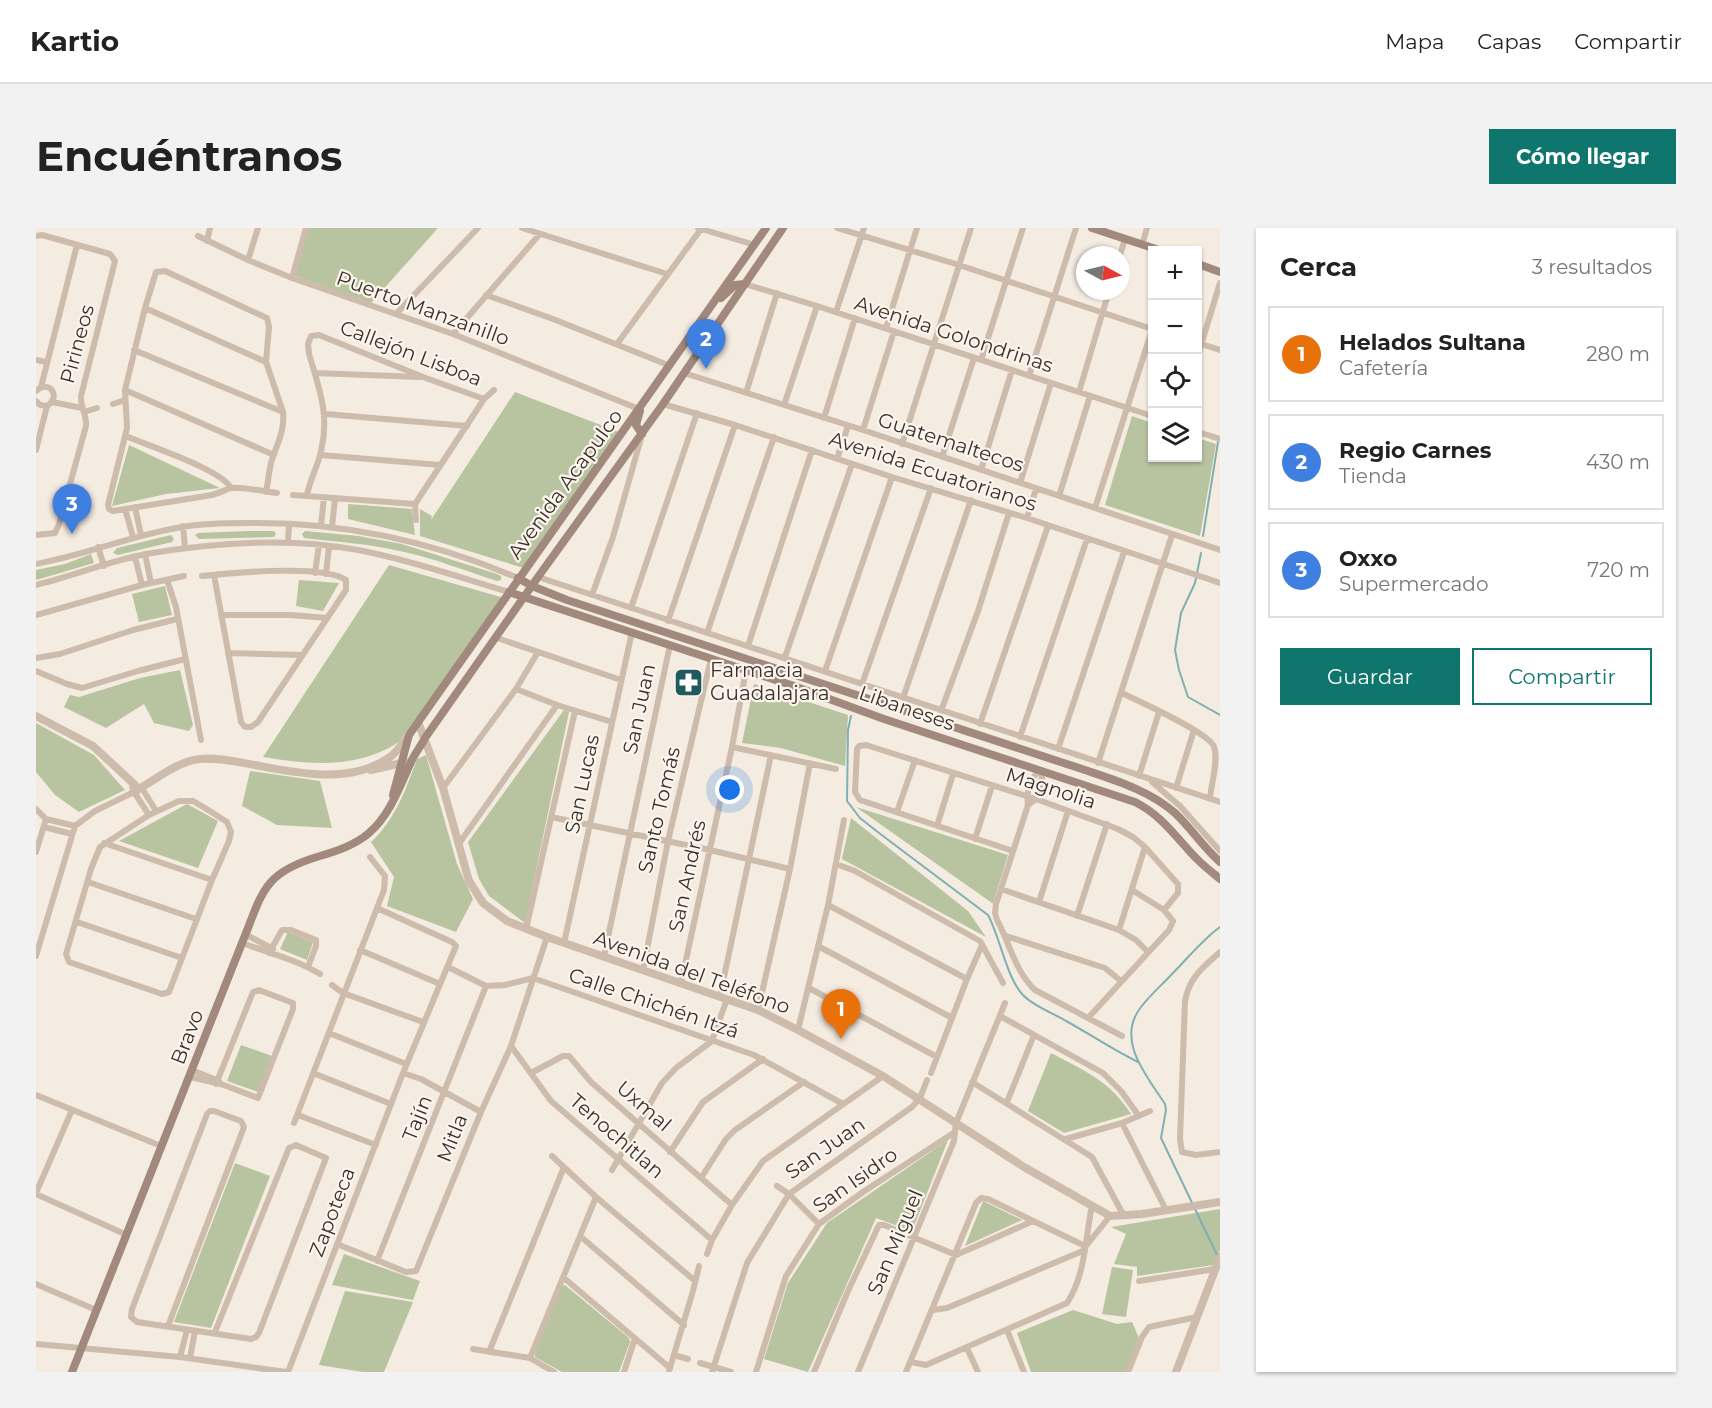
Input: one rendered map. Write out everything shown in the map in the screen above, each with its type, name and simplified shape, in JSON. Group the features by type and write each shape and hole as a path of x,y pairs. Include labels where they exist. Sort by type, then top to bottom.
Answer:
{"main road":[{"name":"Avenida Acapulco","path":"400,764 409,735 766,228"},
{"name":"Avenida Acapulco","path":"412,760 538,577 663,404 783,228"},
{"path":"1092,228 1148,247"},
{"path":"1202,266 1220,272"},
{"path":"705,313 710,311 735,285 745,284"},
{"path":"639,409 636,427 642,434"},
{"path":"574,499 572,513 576,517 583,516"},
{"name":"Libaneses","path":"518,578 532,586 599,610 1082,769 1139,790 1165,805 1220,862"},
{"name":"Libaneses","path":"509,592 746,670 1145,807 1168,825 1199,861 1220,879"},
{"path":"1013,747 1016,755 1040,764 1041,770 1047,766 1072,774 1082,769"},
{"name":"Bravo","path":"82,1347 263,893 276,875 292,865 339,850 361,840 376,826 392,801 412,760"},
{"name":"Bravo","path":"392,801 400,764"},
{"path":"72,1372 82,1347"}],"street":[{"path":"207,241 210,228"},
{"path":"248,261 258,228"},
{"path":"292,278 306,228"},
{"path":"396,314 478,228"},
{"path":"522,228 667,274"},
{"path":"617,344 700,228 754,244"},
{"path":"837,228 959,265 1148,329"},
{"path":"836,312 864,228"},
{"path":"886,328 917,228"},
{"path":"902,444 971,228"},
{"path":"942,457 1023,228"},
{"path":"1029,376 1076,228"},
{"path":"1142,245 1147,228"},
{"name":"Pirineos","path":"36,236 42,235 110,254 115,261 81,396 86,426 58,529 54,534 36,535"},
{"path":"453,334 539,235"},
{"name":"Puerto Manzanillo","path":"198,236 248,261 453,334 639,409"},
{"path":"1123,246 1125,239"},
{"path":"36,450 54,396 48,387 39,389 77,245"},
{"path":"266,492 274,455 283,432 283,412 266,362 269,322 263,314 165,271 160,271 153,275 125,390 128,419 126,436 108,505 109,509 113,511 224,493 231,488 266,492 277,493"},
{"path":"1202,334 1220,283"},
{"name":"Avenida Golondrinas","path":"745,284 1148,415"},
{"path":"746,393 777,293"},
{"path":"486,296 668,365"},
{"path":"1079,392 1106,300"},
{"path":"784,405 817,306"},
{"path":"145,308 266,362"},
{"path":"824,418 855,318"},
{"path":"863,430 894,331"},
{"name":"Callejón Lisboa","path":"307,495 309,482 321,455 326,414 308,344 309,339 315,335 484,399"},
{"path":"1095,508 1148,342"},
{"path":"1202,344 1220,350"},
{"path":"134,350 283,412"},
{"path":"36,360 46,362"},
{"path":"981,470 1012,370"},
{"path":"315,373 423,377"},
{"name":"Guatemaltecos","path":"684,373 863,430 1220,550"},
{"path":"1020,483 1051,383"},
{"path":"125,390 274,455"},
{"path":"416,520 415,504 484,399 494,390"},
{"path":"1059,496 1090,396"},
{"path":"113,404 125,400"},
{"path":"36,404 83,410 97,408"},
{"name":"Avenida Ecuatorianos","path":"663,404 971,500 1220,583"},
{"path":"631,608 696,413"},
{"path":"326,414 467,426"},
{"path":"668,621 735,425"},
{"path":"837,459 848,426"},
{"path":"592,595 614,537 642,434"},
{"path":"1202,434 1220,439"},
{"path":"126,436 222,477 231,488"},
{"path":"707,633 774,437"},
{"path":"748,646 812,450"},
{"path":"321,455 440,465"},
{"path":"785,657 852,464"},
{"path":"825,671 892,477"},
{"path":"862,684 931,488"},
{"path":"1027,518 1036,489"},
{"path":"293,495 415,504"},
{"path":"321,526 324,497"},
{"path":"332,527 335,498"},
{"path":"903,698 971,500"},
{"path":"135,507 141,535"},
{"path":"125,508 133,537"},
{"path":"941,711 978,611 1009,513"},
{"path":"36,564 57,561 133,537 183,526 235,523 290,524 332,527 436,548 518,578"},
{"path":"288,543 290,524"},
{"path":"183,526 185,548"},
{"path":"980,724 1048,526"},
{"path":"1098,763 1172,535"},
{"path":"1020,737 1087,539"},
{"path":"36,585 144,554 266,541 329,546 376,553 509,592"},
{"path":"315,573 319,545"},
{"path":"326,574 329,546"},
{"path":"98,547 104,566"},
{"path":"1058,750 1124,552"},
{"path":"144,554 151,583"},
{"path":"135,557 142,585"},
{"path":"202,576 255,571 326,574 346,580 346,590 258,722 248,728 241,722 214,575"},
{"path":"36,615 142,585 184,576"},
{"name":"Libaneses","path":"538,577 1220,802"},
{"path":"167,580 171,588 201,741"},
{"path":"599,610 603,599"},
{"path":"221,615 291,615 327,618"},
{"path":"36,658 60,654 133,630 177,619"},
{"name":"San Lucas","path":"564,943 632,632"},
{"path":"497,638 621,680"},
{"name":"San Juan","path":"604,956 669,645"},
{"path":"443,788 516,688 538,652"},
{"path":"228,653 302,655"},
{"path":"36,671 82,688 185,659"},
{"name":"Santo Tomás","path":"643,970 668,841 711,659"},
{"name":"San Andrés","path":"681,983 732,747 746,670"},
{"path":"516,688 557,705 612,722"},
{"path":"1122,693 1211,741 1215,757 1210,798"},
{"path":"458,845 557,705"},
{"path":"526,929 575,711"},
{"path":"1159,712 1143,777 1180,806 1220,851"},
{"path":"36,716 93,746 156,811"},
{"name":"Avenida del Teléfono","path":"418,723 443,788 469,881 483,903 507,921 758,1010 883,1076 920,1098 955,1127 1110,1216 1220,1202"},
{"path":"1176,788 1194,730"},
{"path":"36,956 75,826 95,812 181,765 199,759 226,759 310,774 342,774 361,770 391,756 409,735"},
{"name":"Magnolia","path":"897,812 864,802 856,795 857,749 859,746 866,745 1027,796 1126,833 1145,847 1178,884 1178,893 1164,910"},
{"path":"732,747 837,769"},
{"path":"612,1170 662,1083 669,1074 712,1041 723,997 771,755"},
{"path":"361,770 369,771 412,760"},
{"path":"915,760 897,812 1013,851"},
{"path":"758,1010 790,869 810,763"},
{"path":"1028,805 1036,799 1042,778 1041,770 1034,775 1027,796 1028,805 1001,889 995,910 996,916 1020,972 1035,990 1122,1036"},
{"path":"937,826 953,774"},
{"path":"975,839 992,786"},
{"path":"136,788 149,815"},
{"path":"190,800 229,824 229,841 196,919 171,990 162,994 69,962 66,954 97,852 104,843 156,811 179,801 190,800"},
{"path":"36,809 46,819 75,826"},
{"path":"1039,902 1068,811"},
{"path":"551,817 749,858 790,869"},
{"path":"36,852 46,819"},
{"path":"798,1030 828,904 844,820"},
{"path":"1077,916 1107,825"},
{"path":"44,827 72,834"},
{"path":"104,843 212,880"},
{"path":"1119,930 1145,847"},
{"path":"294,1123 384,890 385,878 370,857"},
{"path":"836,864 855,871 980,941 1002,983"},
{"path":"88,882 196,919"},
{"path":"1001,889 1119,930 1136,940 1148,952"},
{"path":"1088,1018 1169,930 1173,921 1164,910 1132,890"},
{"path":"828,904 967,979"},
{"name":"Zapoteca","path":"287,1372 406,1064 456,946 452,942 377,908"},
{"path":"77,922 182,958"},
{"path":"270,950 284,929 315,939 316,946 308,967"},
{"path":"1006,936 1105,968 1121,981"},
{"name":"Mitla","path":"337,1244 406,1272 416,1271 481,1112 511,1046 547,937"},
{"path":"244,939 320,974"},
{"path":"931,1073 982,945"},
{"path":"818,946 952,1018"},
{"path":"360,950 440,984"},
{"path":"1220,952 1198,972 1187,990 1180,1139 1182,1152 1196,1155 1220,1152"},
{"path":"448,967 486,986 505,985 532,978"},
{"name":"Calle Chichén Itzá","path":"532,978 764,1059 843,1104"},
{"path":"332,985 344,993 423,1022"},
{"name":"Tajín","path":"377,1261 486,986"},
{"path":"809,988 937,1057"},
{"path":"191,1073 254,1098 259,1097 293,1009 293,1003 259,990 254,991 218,1083"},
{"name":"San Miguel","path":"858,1372 954,1141 955,1127 1005,1003"},
{"path":"1000,1016 1103,1073 1121,1091 1138,1116"},
{"path":"329,1032 406,1064"},
{"path":"1007,1102 1034,1035"},
{"name":"Tenochitlan","path":"511,1046 551,1101 712,1240"},
{"name":"Uxmal","path":"531,1073 562,1056 569,1056 591,1082 732,1205"},
{"path":"670,1152 702,1102 764,1059"},
{"path":"314,1073 391,1104"},
{"path":"403,1073 421,1079 481,1112"},
{"path":"707,1254 712,1240 732,1205 768,1156 883,1076"},
{"path":"920,1098 927,1080"},
{"path":"701,1178 726,1139 735,1130 804,1082"},
{"path":"972,1082 1092,1156 1124,1216"},
{"path":"36,1095 161,1146"},
{"name":"San Juan","path":"713,1369 747,1263 789,1194 902,1115 920,1098"},
{"path":"72,1110 36,1193 127,1235"},
{"path":"168,1326 244,1125 241,1121 214,1111 207,1114 132,1309 131,1317 137,1322 251,1339 256,1337 326,1158 298,1145 291,1145 215,1332"},
{"path":"1065,1139 1122,1123 1150,1111"},
{"path":"298,1115 376,1145"},
{"path":"1122,1123 1166,1210"},
{"name":"San Isidro","path":"756,1372 786,1276 819,1224 955,1127"},
{"path":"552,1156 596,1197 694,1280"},
{"path":"489,1352 564,1167"},
{"path":"777,1186 789,1194 819,1224"},
{"path":"530,1358 596,1197"},
{"path":"906,1372 956,1256 976,1203 981,1198 988,1199 1034,1221 1085,1248"},
{"path":"911,1362 926,1365 1067,1303 1072,1294 1085,1248 1092,1206"},
{"path":"933,1310 947,1308 1085,1248 1110,1216"},
{"path":"814,1372 877,1226 884,1225 956,1256 1034,1221"},
{"path":"580,1236 684,1325"},
{"path":"1176,1372 1220,1257"},
{"path":"564,1278 670,1370 699,1266"},
{"path":"1139,1281 1215,1269"},
{"path":"36,1284 96,1311"},
{"path":"1128,1372 1142,1337 1149,1327 1197,1317"},
{"path":"180,1357 187,1330"},
{"path":"1007,1330 1024,1372"},
{"path":"190,1358 195,1331"},
{"path":"624,1372 635,1338"},
{"path":"36,1344 190,1358 287,1372"},
{"path":"967,1348 978,1372"},
{"path":"473,1349 530,1358 554,1372"},
{"path":"674,1355 688,1359"},
{"path":"700,1363 713,1369 730,1372"},
{"path":"926,1365 929,1372"}],"green space":[{"path":"308,228 438,228 371,303 295,276"},
{"path":"515,392 624,434 527,569 420,536 420,509 432,516 431,520"},
{"path":"1132,416 1148,422 1148,462 1202,462 1202,439 1216,444 1200,536 1105,505"},
{"path":"129,445 220,488 166,494 112,506"},
{"path":"348,504 412,509 415,535 348,519"},
{"path":"274,531 276,534 274,537 199,539 195,535 198,533"},
{"path":"305,531 358,536 402,544 497,574 501,576 501,580 497,581 428,558 392,549 304,538 302,534"},
{"path":"171,535 174,539 172,542 118,555 113,553 117,548"},
{"path":"91,554 94,563 36,580 36,570 65,564"},
{"path":"389,565 504,598 399,742 367,757 333,763 298,762 263,757"},
{"path":"299,580 339,583 323,611 296,606"},
{"path":"165,586 172,615 139,622 132,594"},
{"path":"180,670 193,725 189,731 154,723 144,704 106,728 64,707 70,695 79,697 140,678"},
{"path":"754,684 848,715 845,766 781,748 742,743"},
{"path":"564,710 569,712 525,923 489,896 479,879 468,842"},
{"path":"36,723 94,755 125,790 79,812 55,795 36,772"},
{"path":"426,755 457,864 473,899 456,932 387,906 394,877 371,842 393,814 417,759"},
{"path":"250,771 320,781 332,828 277,825 242,806"},
{"path":"187,804 218,821 198,868 119,841"},
{"path":"856,807 1008,855 993,903 992,903"},
{"path":"851,818 968,911 986,937 842,859"},
{"path":"288,932 313,942 307,960 280,949"},
{"path":"241,1045 272,1056 258,1092 227,1081"},
{"path":"1051,1053 1096,1078 1114,1093 1131,1114 1064,1133 1028,1111"},
{"path":"948,1140 912,1231 876,1218 808,1372 764,1359 788,1283 827,1223"},
{"path":"235,1163 270,1176 211,1328 174,1322"},
{"path":"983,1201 1022,1220 965,1246"},
{"path":"1220,1209 1220,1250 1214,1265 1137,1276 1137,1267 1114,1264 1126,1234 1111,1227"},
{"path":"344,1254 420,1281 413,1300 332,1285"},
{"path":"1112,1267 1133,1270 1126,1317 1102,1314"},
{"path":"565,1285 629,1338 630,1342 619,1372 562,1372 535,1357 562,1286"},
{"path":"345,1291 413,1302 384,1372 363,1372 319,1365"},
{"path":"1073,1310 1117,1324 1132,1322 1139,1338 1126,1372 1031,1372 1017,1333"}],"waterway":[{"path":"1203,536 1218,442"},
{"path":"1201,553 1195,583 1181,613 1175,650 1188,697 1220,715"},
{"path":"851,716 848,730 847,801 860,818 988,915 1012,979 1027,999 1138,1062"},
{"path":"1218,1257 1161,1138 1165,1104 1136,1057 1131,1032 1134,1019 1141,1007 1220,927"}],"place":[{"name":"Regio Carnes","path":"706,369"},
{"name":"Oxxo","path":"72,534"},
{"name":"Farmacia Guadalajara","path":"689,682"},
{"name":"Helados Sultana","path":"841,1039"}]}
